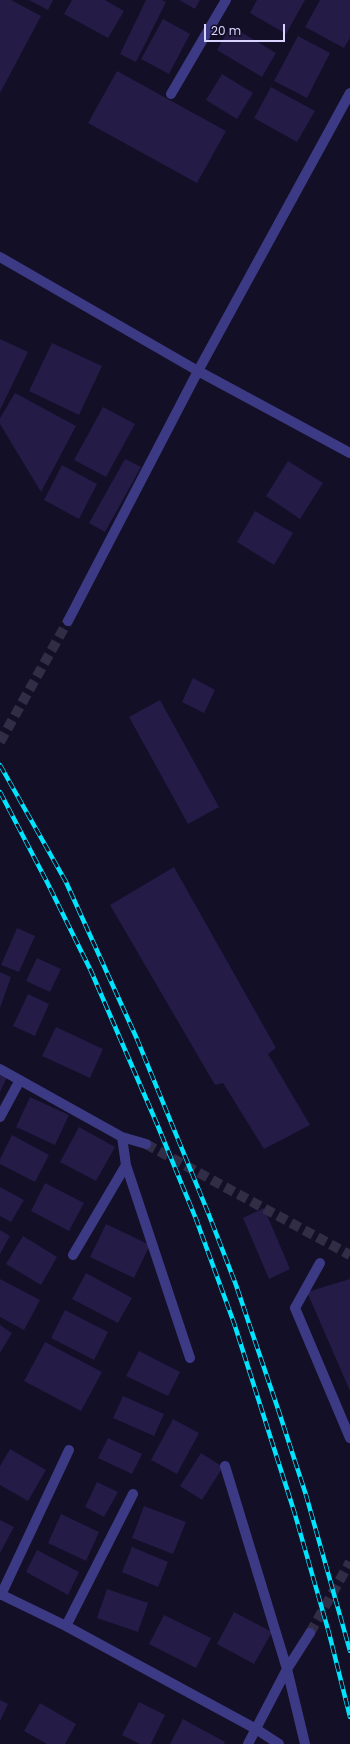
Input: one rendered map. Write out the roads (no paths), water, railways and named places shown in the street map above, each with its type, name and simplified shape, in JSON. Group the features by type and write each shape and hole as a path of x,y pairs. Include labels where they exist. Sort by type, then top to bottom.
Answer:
{"street":[{"path":"171,94 226,0"},
{"path":"68,622 198,371 350,93"},
{"path":"0,257 198,371 350,453"},
{"path":"0,1069 122,1137 146,1144"},
{"path":"0,1117 20,1080"},
{"path":"122,1137 126,1165 190,1358"},
{"path":"73,1254 126,1165"},
{"path":"320,1264 295,1308 350,1438"},
{"path":"69,1450 1,1595 66,1626 256,1729 279,1744"},
{"path":"225,1466 287,1669 305,1744"},
{"path":"66,1626 133,1494"},
{"path":"248,1744 287,1669 310,1633"}],"tunnel":[{"path":"0,742 68,621"},
{"path":"146,1144 350,1255"},
{"path":"310,1633 350,1562"}],"railway":[{"path":"0,765 66,882 137,1039 209,1215 236,1285 306,1495 350,1651"},
{"path":"0,792 91,971 196,1219 234,1323 294,1511 329,1633 350,1717"}]}
